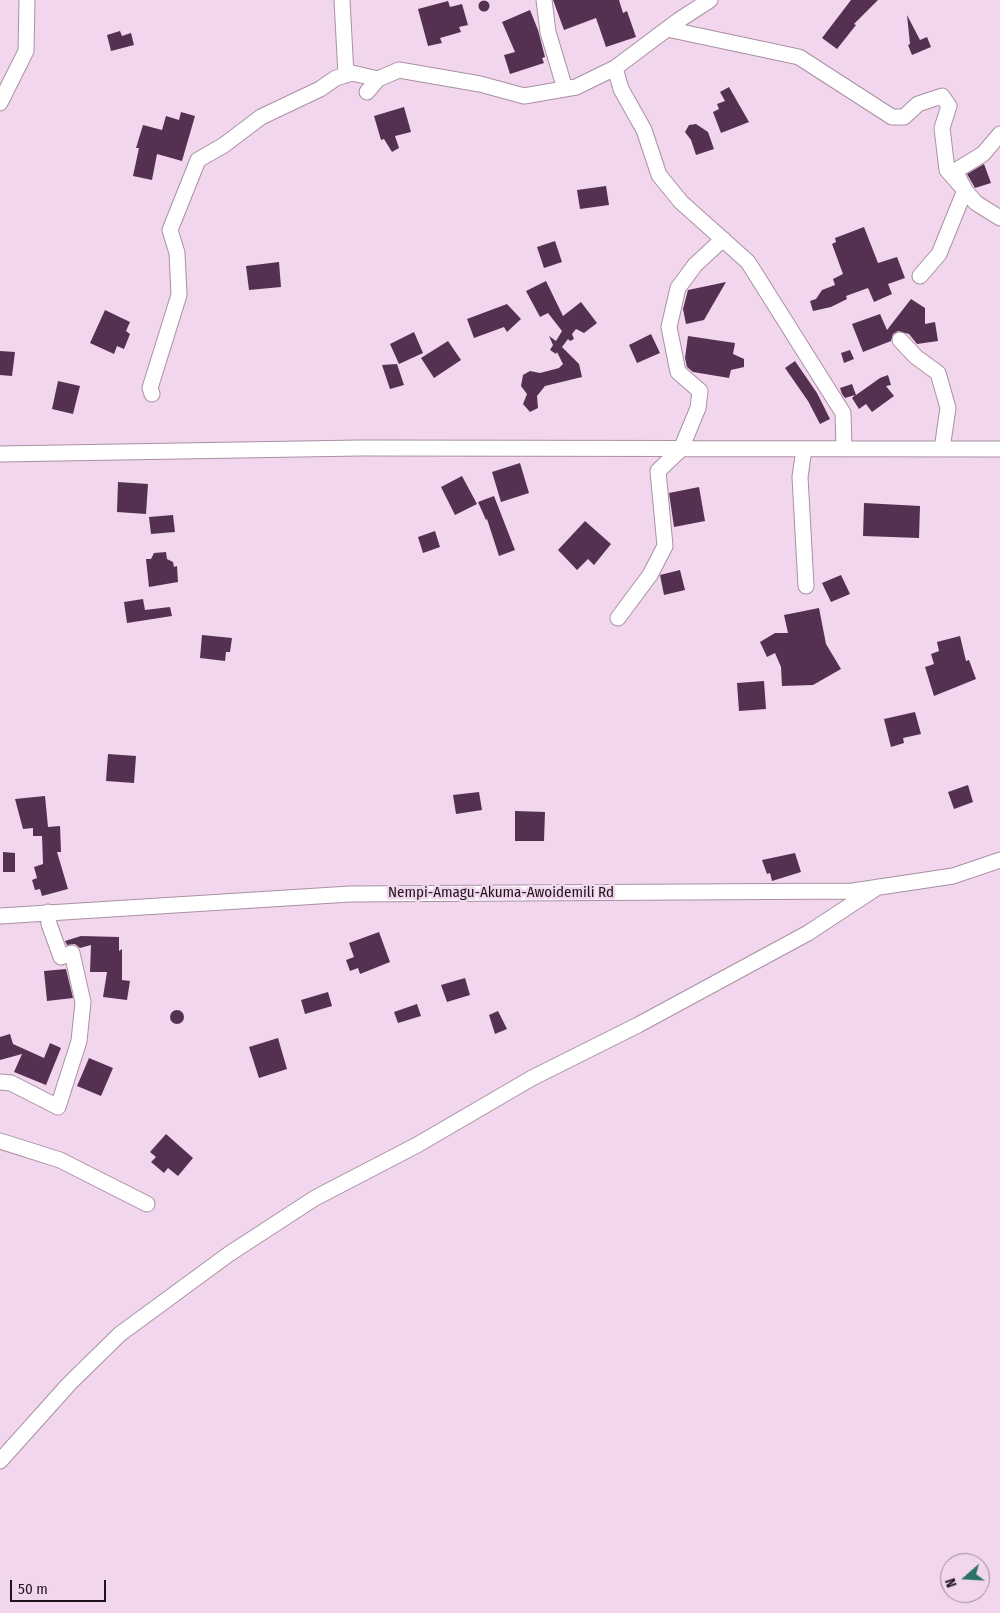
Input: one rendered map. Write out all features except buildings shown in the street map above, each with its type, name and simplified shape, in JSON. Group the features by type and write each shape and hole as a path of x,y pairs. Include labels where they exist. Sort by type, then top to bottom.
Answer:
{"street":[{"path":"0,103 26,51 27,0"},
{"path":"342,0 346,75"},
{"path":"544,0 548,32 565,89"},
{"path":"367,92 378,79 399,70 480,84 524,96 576,87 616,68 667,29 713,0"},
{"path":"667,29 799,57 892,117 904,117 918,104 942,96 949,106 942,128 947,170 976,203 1000,218"},
{"path":"616,68 621,89 644,130 659,175 681,202 748,262 843,413 844,449"},
{"path":"152,394 150,388 179,294 177,253 170,230 198,160 261,117 346,75 352,73 378,79"},
{"path":"920,276 939,254 965,190 955,171 983,154 1000,134"},
{"path":"618,618 650,575 666,546 658,471 681,449 698,408 700,391 678,372 669,327 678,288 695,265 723,239"},
{"path":"900,340 916,357 938,373 948,408 942,449"},
{"path":"0,454 360,448 1000,449"},
{"path":"804,449 800,477 806,586"},
{"name":"Nempi-Amagu-Akuma-Awoidemili Rd","path":"0,916 350,894 853,891 952,876 1000,860"},
{"path":"0,1461 69,1384 120,1334 229,1254 315,1198 417,1145 532,1078 638,1025 808,933 878,887"},
{"path":"0,1082 11,1083 58,1107 79,1041 83,1002 72,953 61,957 49,924 48,912"},
{"path":"0,1141 60,1160 147,1204"}]}
